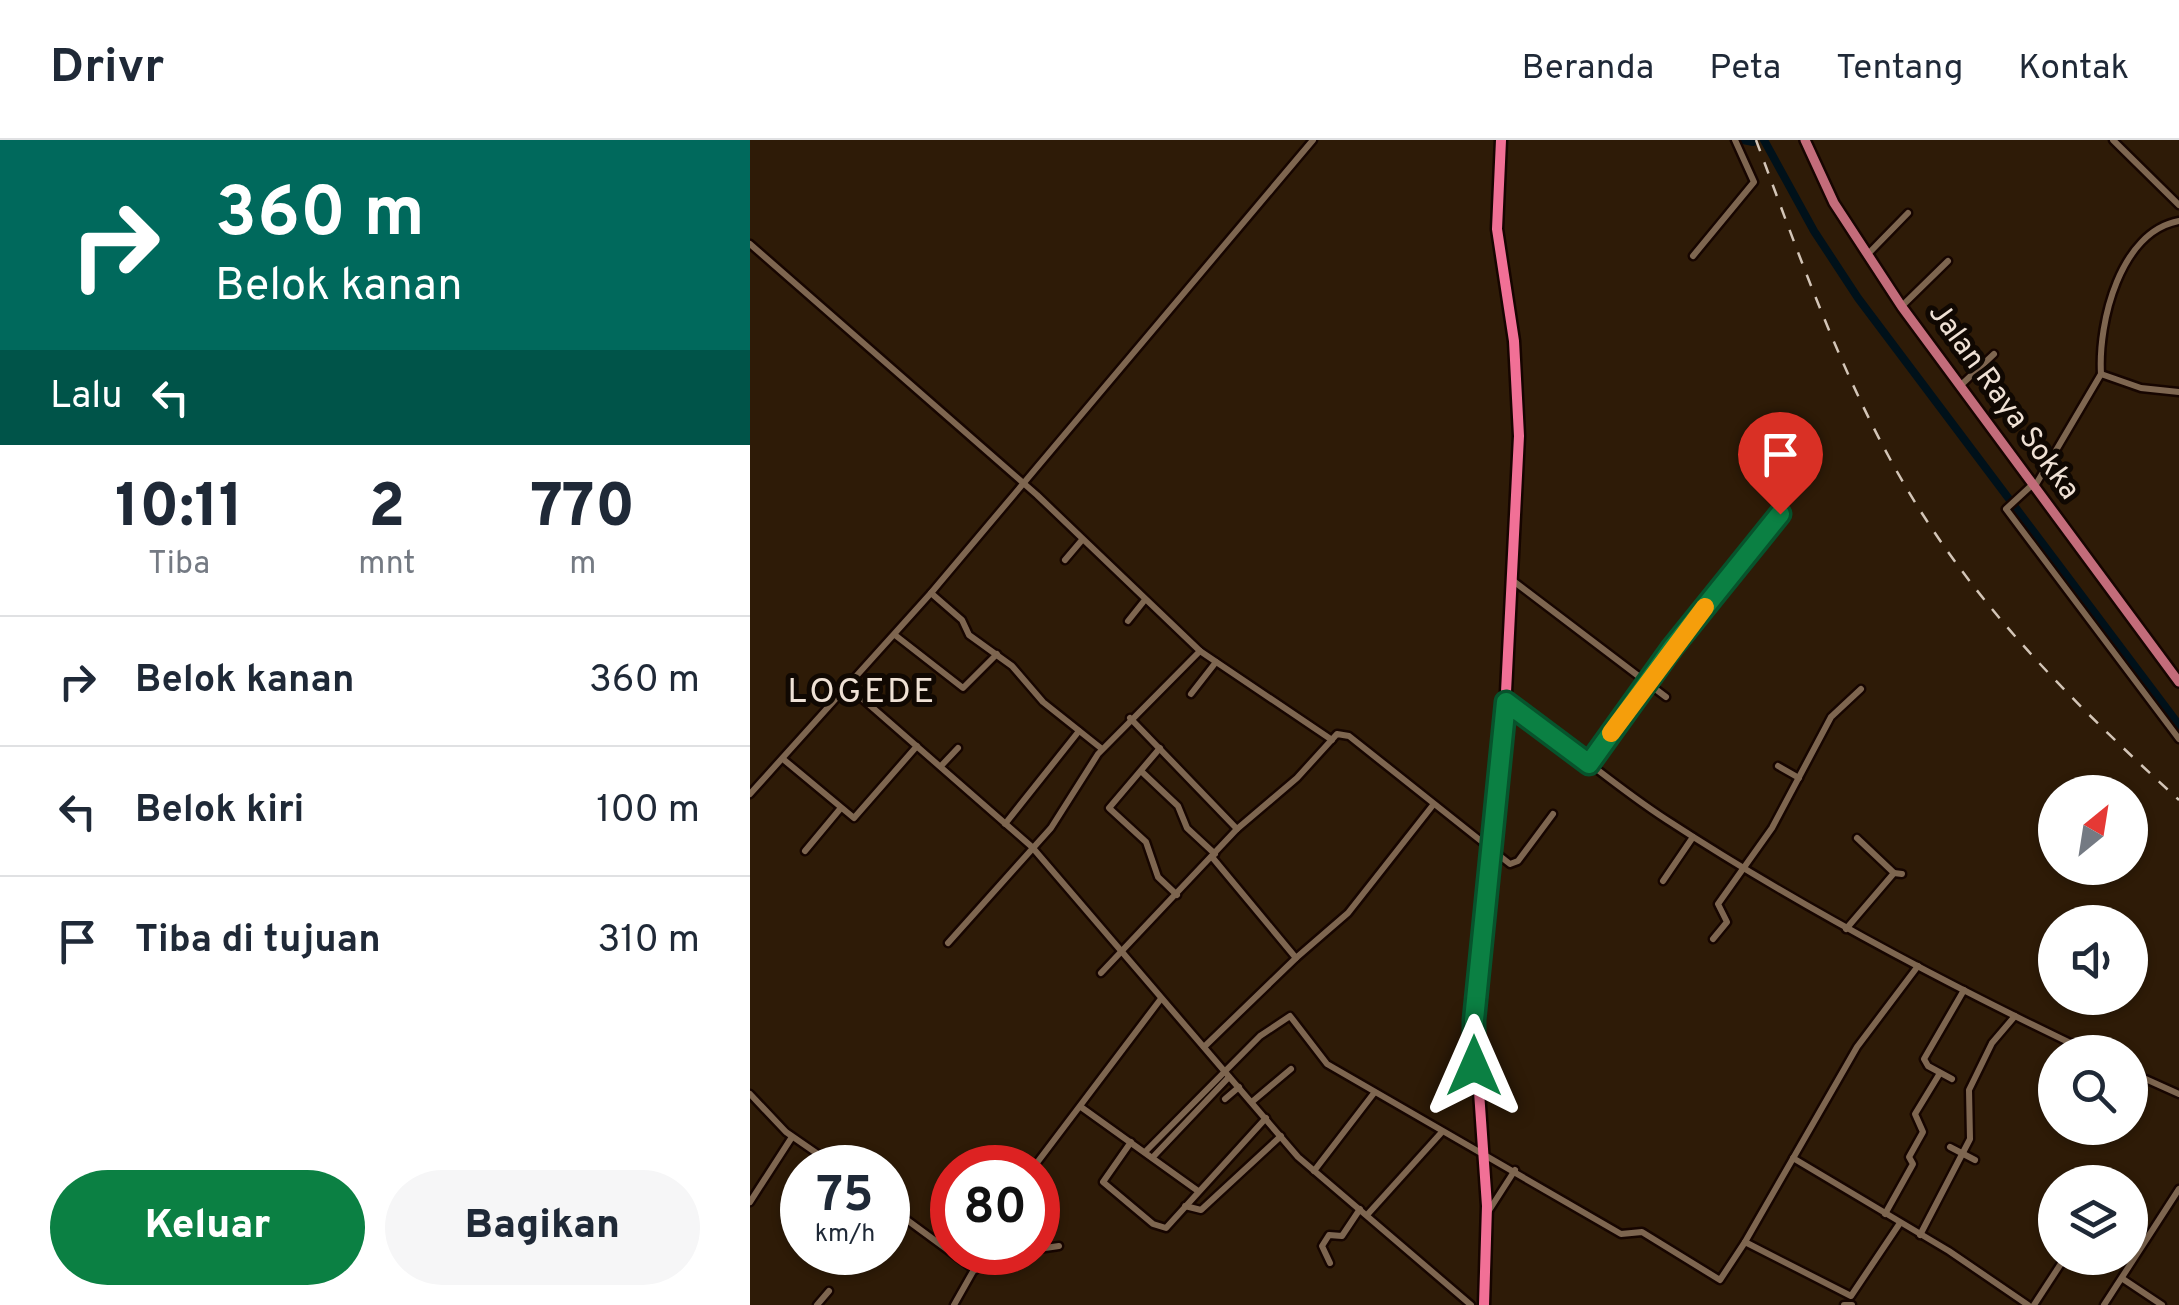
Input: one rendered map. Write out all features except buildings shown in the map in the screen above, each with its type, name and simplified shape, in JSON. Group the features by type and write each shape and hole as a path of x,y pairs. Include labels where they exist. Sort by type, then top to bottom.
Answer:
{"highway":[{"path":"1484,1305 1487,1213 1475,1089 1474,1020 1506,702 1518,391 1497,229 1501,140"}],"main road":[{"name":"Jalan Raya Sokka","path":"1805,140 1834,203 1902,307 2179,682"}],"street":[{"path":"750,794 931,593 1313,140"},
{"path":"1693,256 1754,182 1736,140"},
{"path":"2112,140 2179,205"},
{"path":"1868,255 1908,214"},
{"path":"2179,221 2151,231 2118,283 2106,318 2101,374 2034,486 2007,504 2007,510 2179,739"},
{"path":"750,244 1023,484 1200,651 1332,740"},
{"path":"1902,307 1948,261"},
{"path":"1959,386 1994,354"},
{"path":"2101,374 2141,388 2179,392"},
{"path":"1589,764 1648,680 1780,514"},
{"path":"1066,560 1082,540"},
{"path":"1511,579 1666,697"},
{"path":"931,593 962,620 969,635 997,654 1102,749"},
{"path":"1128,621 1144,600"},
{"path":"895,634 964,689 997,654"},
{"path":"948,943 1051,828 1102,749 1200,651"},
{"path":"1191,694 1216,662"},
{"path":"849,687 1032,848 1160,1000 1314,1171 1471,1305"},
{"path":"1714,939 1727,922 1717,906 1799,778 1831,716 1861,690"},
{"path":"1506,702 1693,837 1743,868 1846,929 2054,1035"},
{"path":"1130,718 1237,829"},
{"path":"1005,824 1079,730"},
{"path":"1101,973 1237,829 1298,778 1341,733 1433,806 1516,863 1553,814"},
{"path":"784,760 840,809 856,816 917,746"},
{"path":"940,766 958,748"},
{"path":"1160,748 1109,808 1146,842 1158,877 1177,896"},
{"path":"1778,766 1799,778"},
{"path":"1141,771 1178,806 1187,828 1296,958"},
{"path":"1204,1047 1356,905 1433,806"},
{"path":"806,852 840,809"},
{"path":"1663,881 1693,837"},
{"path":"1846,929 1898,874 1857,838"},
{"path":"1145,1152 1289,1016 1327,1064 1374,1093 1515,1170 1620,1234 1642,1232 1720,1280 1746,1242 1857,1047 1918,966"},
{"path":"1952,1079 1924,1058 1964,990"},
{"path":"1052,1145 1160,1000"},
{"path":"1920,1235 1971,1137 1969,1090 1992,1043 2015,1016"},
{"path":"1253,1101 1291,1069"},
{"path":"1885,1214 1913,1164 1909,1157 1923,1132 1915,1114 1940,1072"},
{"path":"1153,1158 1227,1074"},
{"path":"2148,1080 2179,1094"},
{"path":"1224,1099 1240,1087"},
{"path":"1314,1171 1374,1093"},
{"path":"750,1094 804,1145"},
{"path":"1082,1108 1198,1192"},
{"path":"1131,1142 1103,1182 1160,1228 1166,1228 1266,1118"},
{"path":"1330,1263 1321,1246 1328,1236 1342,1236 1427,1154 1441,1133"},
{"path":"1186,1206 1200,1210 1281,1136"},
{"path":"750,1202 792,1137"},
{"path":"1950,1148 1975,1160"},
{"path":"1793,1158 2031,1305 2053,1275"},
{"path":"1487,1213 1515,1170"},
{"path":"2104,1305 2179,1189"},
{"path":"1746,1242 1846,1302 1900,1223"},
{"path":"954,1305 971,1275"},
{"path":"2123,1279 2162,1305"},
{"path":"817,1305 829,1291"}],"waterway":[{"path":"1743,140 1753,142"},
{"path":"1764,140 1814,231 1858,298 2179,725"}],"railway":[{"path":"1756,140 1848,374 1918,507 1975,588 2038,662 2179,800"}],"slow traffic":[{"path":"1611,733 1705,607"}],"district":[{"name":"LOGEDE","path":"862,693"}],"route":[{"path":"1474,1066 1474,1020 1506,702 1589,764 1672,648 1780,514"}]}
